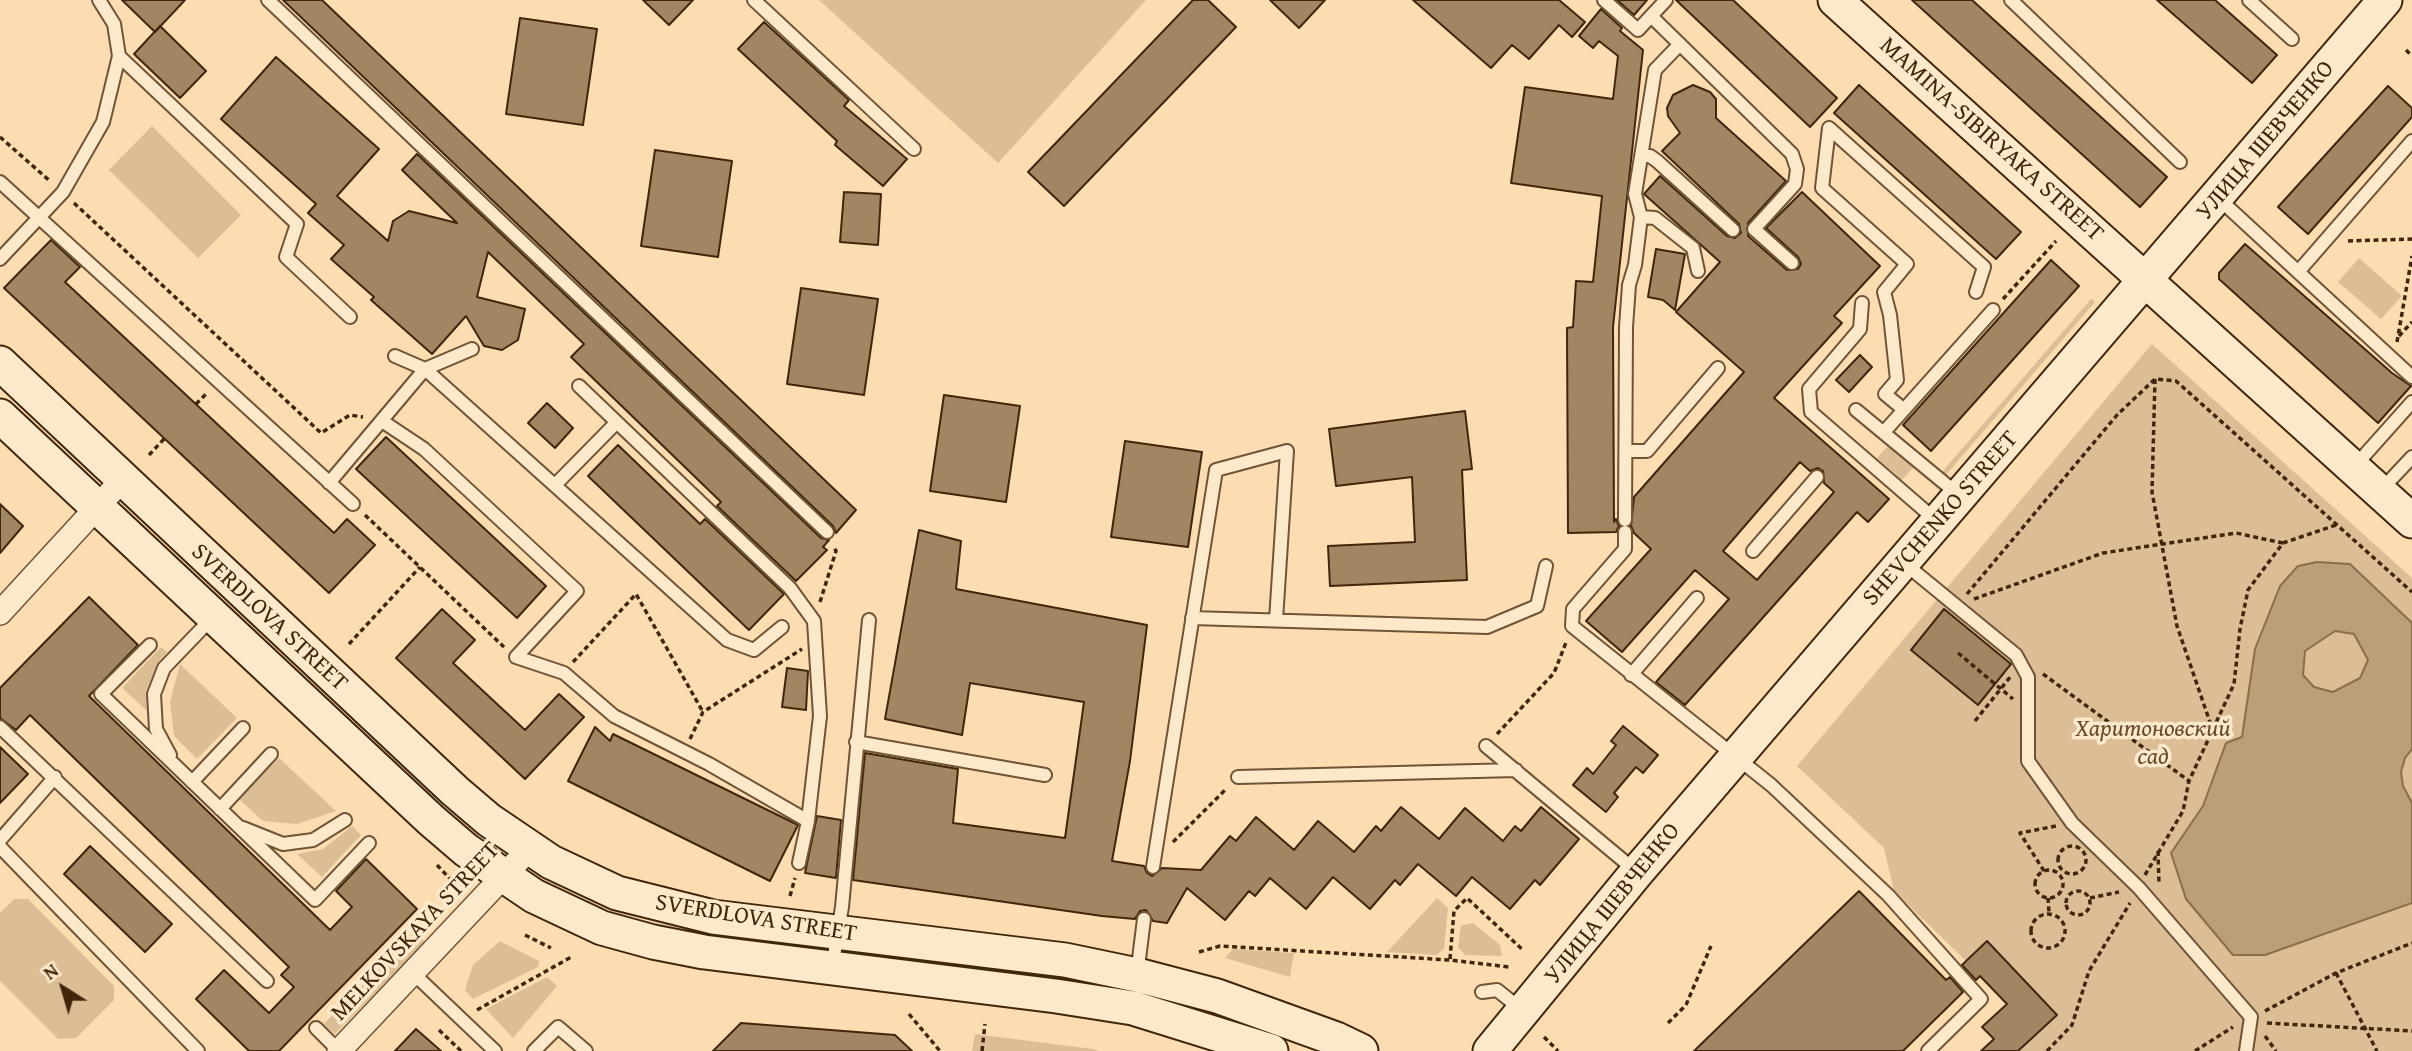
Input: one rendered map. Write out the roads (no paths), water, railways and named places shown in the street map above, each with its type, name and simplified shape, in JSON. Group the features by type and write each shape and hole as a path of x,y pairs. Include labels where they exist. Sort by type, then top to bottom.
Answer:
{"main road":[{"name":"MAMINA-SIBIRYAKA STREET","path":"1835,0 2412,521"},
{"name":"УЛИЦА ШЕВЧЕНКО","path":"2146,280 2385,0"},
{"name":"SHEVCHENKO STREET","path":"1735,757 2146,280"},
{"name":"SVERDLOVA STREET","path":"0,363 122,480 489,820 530,848 617,893 663,907 838,933 1065,960 1137,975 1217,996 1325,1034 1361,1051"},
{"name":"SVERDLOVA STREET","path":"0,416 431,820 505,878 534,896 602,928 704,952 1133,1008 1271,1051"},
{"name":"УЛИЦА ШЕВЧЕНКО","path":"1490,1051 1534,1024 1637,872 1735,757"}],"street":[{"path":"0,613 122,480"},
{"name":"MELKOVSKAYA STREET","path":"339,1051 505,878 530,848"}],"lane":[{"path":"0,259 63,192 103,122 119,56 114,24 100,0"},
{"path":"268,0 827,532"},
{"path":"754,0 914,149"},
{"path":"1604,0 1638,30 1666,0"},
{"path":"2011,0 2180,163"},
{"path":"2249,0 2292,39"},
{"path":"1651,16 1792,154 1797,169 1795,184 1754,229 1792,262"},
{"path":"1680,44 1655,70 1635,194 1641,217 1636,265 1629,285 1626,327 1625,549 1573,609 1573,626 1771,785 1888,895 1981,999 1928,1051"},
{"path":"119,56 297,223 286,257 349,317"},
{"path":"1903,409 1885,394 1898,380 1891,315 1884,292 1907,264 1822,188 1829,128 1984,267 1976,292"},
{"path":"2298,272 2412,141"},
{"path":"1641,156 1650,156 1657,161 1732,230"},
{"path":"0,182 353,504"},
{"path":"2218,198 2412,377"},
{"path":"1641,217 1655,218 1693,248 1698,271"},
{"path":"1862,303 1860,329 1809,389 1811,412 1938,522"},
{"path":"1884,432 1993,310"},
{"path":"329,483 425,369 472,349"},
{"path":"396,356 425,369 727,640 754,650 782,627"},
{"path":"1626,451 1647,451 1718,368"},
{"path":"579,386 615,424 790,589 814,621 820,716 808,821 799,863"},
{"path":"2354,468 2412,402"},
{"path":"1856,410 1960,496"},
{"path":"382,421 424,449 577,591 516,657 564,673 614,716 808,821"},
{"path":"556,484 615,424"},
{"path":"1837,454 1846,443"},
{"path":"1153,864 1216,470 1287,451 1276,620"},
{"path":"2380,492 2412,457"},
{"path":"1753,551 1817,477"},
{"path":"1904,562 2018,659 2028,677 2028,761 2072,823 2139,888 2253,1020 2246,1051"},
{"path":"1192,618 1487,627 1537,606 1546,566"},
{"path":"1631,674 1697,598"},
{"path":"176,766 156,729 154,694 164,668 213,616"},
{"path":"832,968 838,933 869,620"},
{"path":"150,645 101,694 315,900 369,843"},
{"path":"0,727 267,981"},
{"path":"192,782 243,728"},
{"path":"856,742 1045,775"},
{"path":"1486,746 1637,872"},
{"path":"220,809 271,754"},
{"path":"1238,777 1516,771"},
{"path":"0,840 55,777"},
{"path":"237,825 283,844 313,840 345,820"},
{"path":"0,847 196,1050"},
{"path":"1137,975 1144,919"},
{"path":"414,974 495,1051"},
{"path":"1482,992 1497,990 1534,1024"},
{"path":"534,1051 558,1027 586,1051"},
{"path":"316,1028 339,1051"}],"park label":[{"name":"Харитоновский сад","path":"2153,744"}]}
